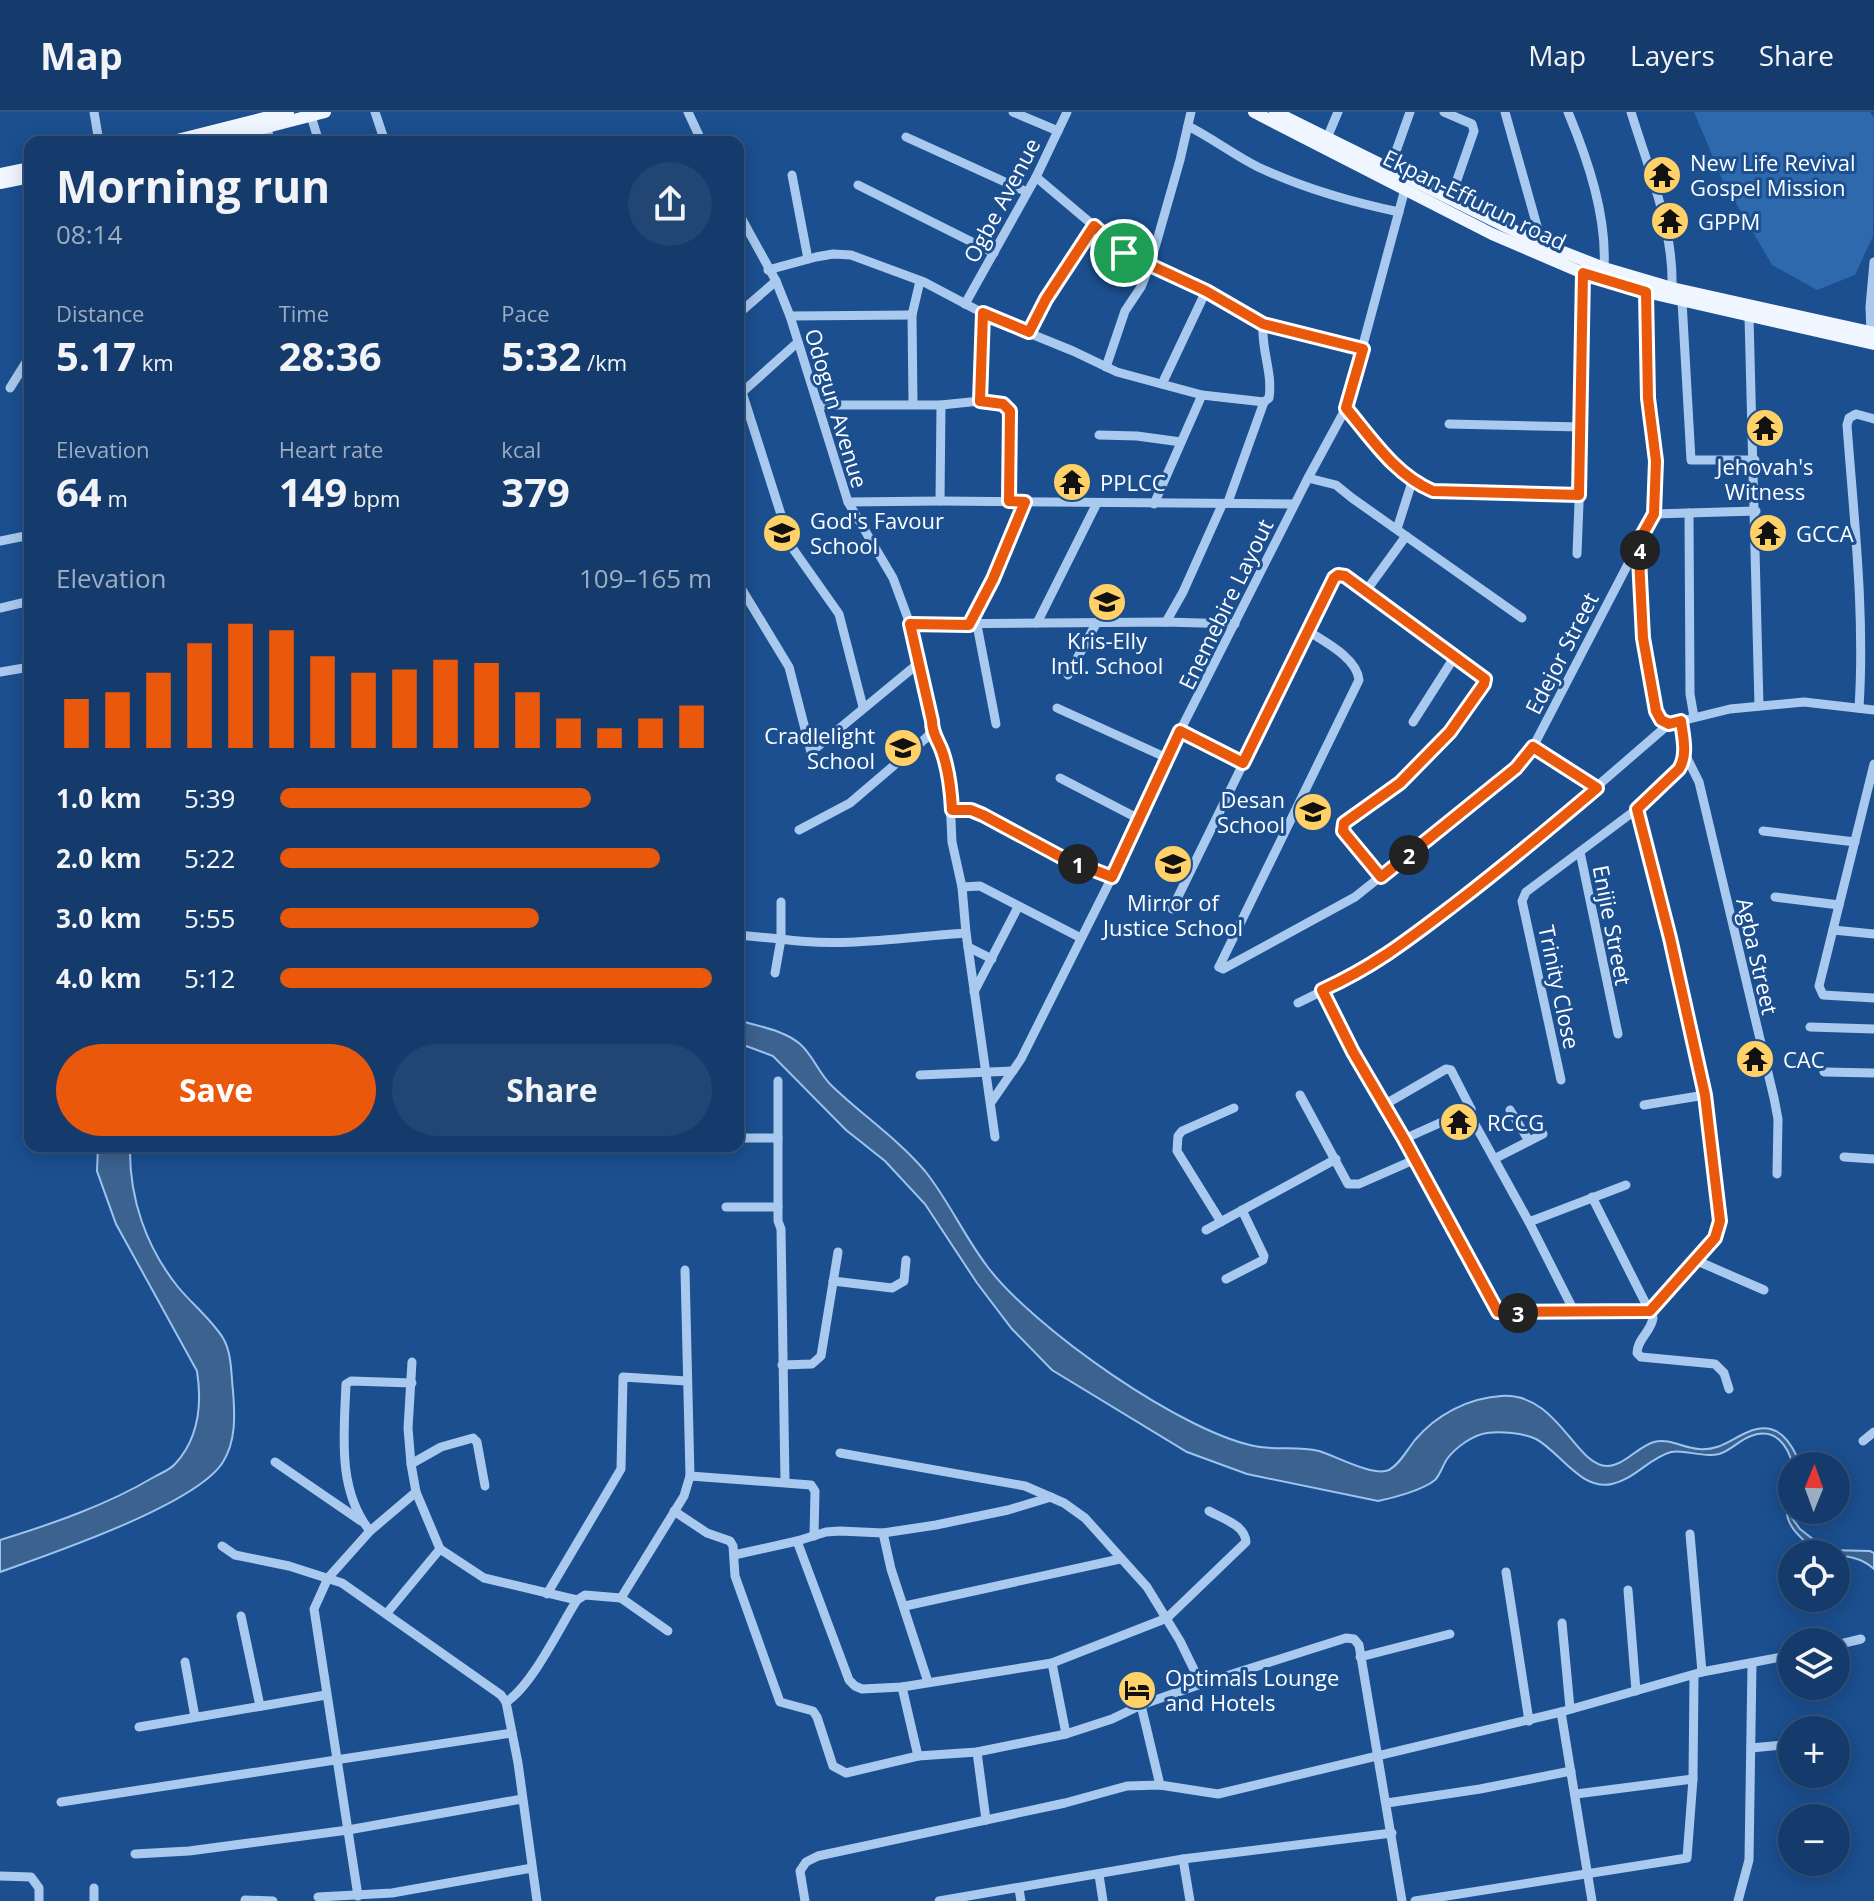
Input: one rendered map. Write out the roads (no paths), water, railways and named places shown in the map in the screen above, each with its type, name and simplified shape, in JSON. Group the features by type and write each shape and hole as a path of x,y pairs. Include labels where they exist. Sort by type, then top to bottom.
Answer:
{"main road":[{"path":"194,136 288,112"},
{"path":"222,136 260,120 325,112"},
{"name":"Ekpan-Effurun road","path":"1254,112 1492,234 1583,273 1749,317 1873,337"},
{"path":"1275,112 1535,241 1604,268 1672,288 1873,337"},
{"path":"0,174 24,169"},
{"path":"0,183 24,178"}],"street":[{"path":"94,112 98,136"},
{"path":"375,112 383,136"},
{"path":"688,112 699,136"},
{"path":"1013,112 1058,131"},
{"name":"Ogbe Avenue","path":"965,304 1036,177 1067,112"},
{"path":"1106,367 1125,311 1141,287 1150,265 1191,112"},
{"path":"1327,138 1338,112"},
{"path":"1390,168 1410,112"},
{"path":"1444,112 1472,124 1474,131 1450,200"},
{"path":"1505,112 1537,226 1535,241"},
{"path":"1568,112 1591,179 1606,240 1604,268"},
{"path":"1631,112 1668,235 1673,261 1672,288"},
{"path":"311,116 317,136"},
{"path":"1188,126 1256,166 1287,180 1335,197 1399,212"},
{"path":"906,137 1027,192"},
{"path":"792,175 808,259"},
{"path":"1036,177 1124,253 1206,291 1263,324 1363,349"},
{"path":"858,185 994,253"},
{"name":"Enemebire Layout","path":"992,1101 1021,1059 1112,877 1180,731 1346,408 1405,189"},
{"name":"Odogun Avenue","path":"744,226 776,281 790,316 848,502 893,578 910,624 932,731 942,749 949,777 952,842 962,887 995,1137"},
{"path":"1029,332 1046,299 1094,226"},
{"path":"768,270 833,254 851,255 920,281 983,313 1106,367 1202,395 1264,402"},
{"path":"1873,337 1870,307 1874,262"},
{"path":"1577,554 1583,273"},
{"path":"744,309 776,281"},
{"path":"913,404 912,315 920,281"},
{"path":"1162,384 1206,291"},
{"name":"Edejor Street","path":"1308,631 1329,644 1356,668 1359,680 1219,967 1223,969 1341,906 1516,768 1533,747 1654,514 1656,461 1648,398 1646,292"},
{"path":"1682,301 1691,460 1755,460"},
{"path":"980,401 983,313"},
{"path":"790,316 912,315"},
{"path":"1749,317 1759,706"},
{"path":"1166,622 1225,504 1264,402 1269,398 1271,388 1263,348 1263,324"},
{"path":"744,390 798,342"},
{"path":"10,388 24,366"},
{"path":"1154,504 1202,395"},
{"path":"818,405 941,405 980,401 1003,404 1010,411 1009,501"},
{"path":"940,501 941,405"},
{"path":"744,406 791,546 842,622 863,707"},
{"path":"1346,408 1412,482 1433,491 1579,495"},
{"path":"1859,708 1862,658 1860,583 1847,425 1849,418 1856,414 1874,419"},
{"path":"1449,424 1582,427"},
{"path":"1099,435 1181,442"},
{"path":"1308,478 1345,490 1522,618"},
{"path":"1397,529 1412,482"},
{"path":"848,502 1294,504"},
{"path":"996,724 973,625 1025,502"},
{"path":"1037,623 1097,503"},
{"path":"1654,514 1756,511"},
{"path":"1689,513 1690,694 1694,717"},
{"path":"0,541 24,536"},
{"path":"1366,591 1406,536"},
{"path":"1640,539 1643,638 1656,711 1661,720 1669,724"},
{"path":"1172,909 1338,575 1345,576 1483,676 1484,684 1450,732 1400,783 1342,827 1381,877"},
{"path":"744,593 789,667 811,752 920,662"},
{"path":"0,608 24,602"},
{"path":"1068,675 1097,622"},
{"path":"910,624 1235,624"},
{"path":"1413,722 1455,656"},
{"path":"0,672 24,668"},
{"path":"1298,1003 1355,975 1397,949 1513,859 1669,724 1730,709 1804,702 1874,710"},
{"path":"1057,708 1167,758"},
{"name":"Agba Street","path":"1681,721 1684,750 1699,782 1774,1098 1778,1119 1777,1174"},
{"path":"799,830 850,803 932,731"},
{"path":"1180,731 1243,763"},
{"path":"1533,747 1597,788"},
{"path":"1580,852 1637,809 1679,769 1684,750"},
{"path":"1874,764 1820,992 1823,995 1874,998"},
{"path":"1060,778 1139,819"},
{"path":"1322,990 1353,1052 1416,1159 1498,1312 1650,1311 1715,1238 1720,1221 1705,1095 1637,809"},
{"path":"952,810 971,810 983,815 1063,858 1112,877"},
{"path":"1763,831 1855,842"},
{"name":"Trinity Close","path":"1561,1080 1522,901 1526,892 1580,852"},
{"name":"Enijie Street","path":"1580,852 1618,1034"},
{"path":"962,887 980,886 1081,938"},
{"path":"1775,897 1839,905"},
{"path":"775,973 781,939 781,902"},
{"path":"974,992 1018,907"},
{"path":"1833,930 1874,934"},
{"path":"744,936 800,942 966,933"},
{"path":"968,947 992,959"},
{"path":"1810,1027 1874,1029"},
{"path":"1384,1105 1446,1069 1451,1070 1471,1109 1472,1119 1574,1311"},
{"path":"920,1075 1013,1071"},
{"path":"1824,1072 1874,1073"},
{"path":"778,1081 785,1482"},
{"path":"1300,1095 1348,1184 1354,1185 1416,1159"},
{"path":"1644,1105 1705,1095"},
{"path":"1221,1222 1177,1151 1177,1143 1182,1131 1234,1108"},
{"path":"1404,1139 1471,1109"},
{"path":"1510,1110 1529,1141"},
{"path":"1494,1159 1543,1134"},
{"path":"744,1138 778,1138"},
{"path":"1844,1157 1874,1159"},
{"path":"1206,1230 1336,1159"},
{"path":"1529,1222 1626,1185"},
{"path":"1592,1197 1650,1311 1653,1322 1637,1348 1641,1357 1715,1364 1724,1373 1729,1389"},
{"path":"726,1207 778,1207"},
{"path":"1226,1279 1263,1260 1264,1256 1242,1210"},
{"path":"782,1365 812,1364 821,1356 838,1252"},
{"path":"833,1281 892,1288 904,1281 906,1260"},
{"path":"1695,1260 1764,1290"},
{"path":"621,1598 684,1496 690,1476 685,1270"},
{"path":"412,1362 408,1428 411,1464 416,1492 440,1549 484,1578 577,1600"},
{"path":"547,1594 621,1469 623,1377 686,1381"},
{"path":"362,1521 344,1470 346,1384 351,1381 412,1383"},
{"path":"1863,1441 1874,1432"},
{"path":"411,1464 441,1447 473,1438 477,1442 485,1486"},
{"path":"840,1453 1025,1486 1064,1503 1085,1518 1147,1587 1201,1684"},
{"path":"275,1462 362,1521 370,1531"},
{"path":"690,1476 811,1485 815,1491 814,1536"},
{"path":"358,1896 314,1609 328,1578 370,1531 416,1492"},
{"path":"734,1555 840,1531 883,1533 936,1525 1008,1510 1051,1497"},
{"path":"674,1511 707,1533 730,1541 735,1576 780,1702 813,1711 833,1766 846,1773 918,1756 977,1752 1066,1734 1201,1684 1346,1638 1354,1639 1359,1645 1402,1901"},
{"path":"797,1541 849,1680 862,1689 902,1687 1052,1663 1167,1618 1246,1542 1246,1535 1241,1529 1209,1511"},
{"path":"883,1533 891,1569 928,1682"},
{"path":"1415,1901 1687,1858 1698,1674 1690,1534"},
{"path":"222,1546 235,1555 342,1583 489,1685 506,1702 537,1901"},
{"path":"387,1613 440,1549"},
{"path":"905,1606 1120,1559"},
{"path":"1506,1572 1529,1721"},
{"path":"1628,1590 1636,1691"},
{"path":"506,1702 519,1694 577,1600 585,1595 621,1598 668,1631"},
{"path":"241,1616 260,1706"},
{"path":"1562,1623 1571,1771 1592,1901"},
{"path":"1360,1657 1450,1634"},
{"path":"1850,1642 1861,1639"},
{"path":"805,1901 800,1871 806,1862 818,1856 1127,1786 1160,1785 1218,1794 1529,1721 1698,1674 1778,1658"},
{"path":"185,1662 195,1717"},
{"path":"1052,1663 1066,1734"},
{"path":"1738,1901 1749,1860 1752,1664"},
{"path":"902,1687 918,1756"},
{"path":"139,1727 326,1695"},
{"path":"1141,1705 1160,1785"},
{"path":"61,1802 512,1733"},
{"path":"1751,1748 1778,1745"},
{"path":"977,1752 986,1820"},
{"path":"1387,1803 1571,1771"},
{"path":"1576,1794 1693,1779"},
{"path":"135,1854 189,1851 348,1830 522,1799"},
{"path":"939,1901 1183,1859 1392,1833"},
{"path":"1183,1859 1190,1901"},
{"path":"318,1897 393,1897 532,1868"},
{"path":"1099,1875 1103,1901"},
{"path":"0,1876 31,1877 39,1888 39,1901"},
{"path":"94,1888 94,1901"},
{"path":"1019,1889 1021,1901"},
{"path":"1488,1889 1490,1901"},
{"path":"245,1900 273,1901"}],"place":[{"name":"New Life Revival Gospel Mission","path":"1662,175"},
{"name":"GPPM","path":"1670,221"},
{"name":"Jehovah's Witness","path":"1765,428"},
{"name":"PPLCC","path":"1072,482"},
{"name":"God's Favour School","path":"782,533"},
{"name":"GCCA","path":"1768,533"},
{"name":"Kris-Elly Intl. School","path":"1107,602"},
{"name":"Cradlelight School","path":"903,748"},
{"name":"Desan School","path":"1313,812"},
{"name":"Mirror of Justice School","path":"1173,864"},
{"name":"CAC","path":"1755,1059"},
{"name":"RCCG","path":"1459,1122"},
{"name":"Optimals Lounge and Hotels","path":"1137,1690"}]}
